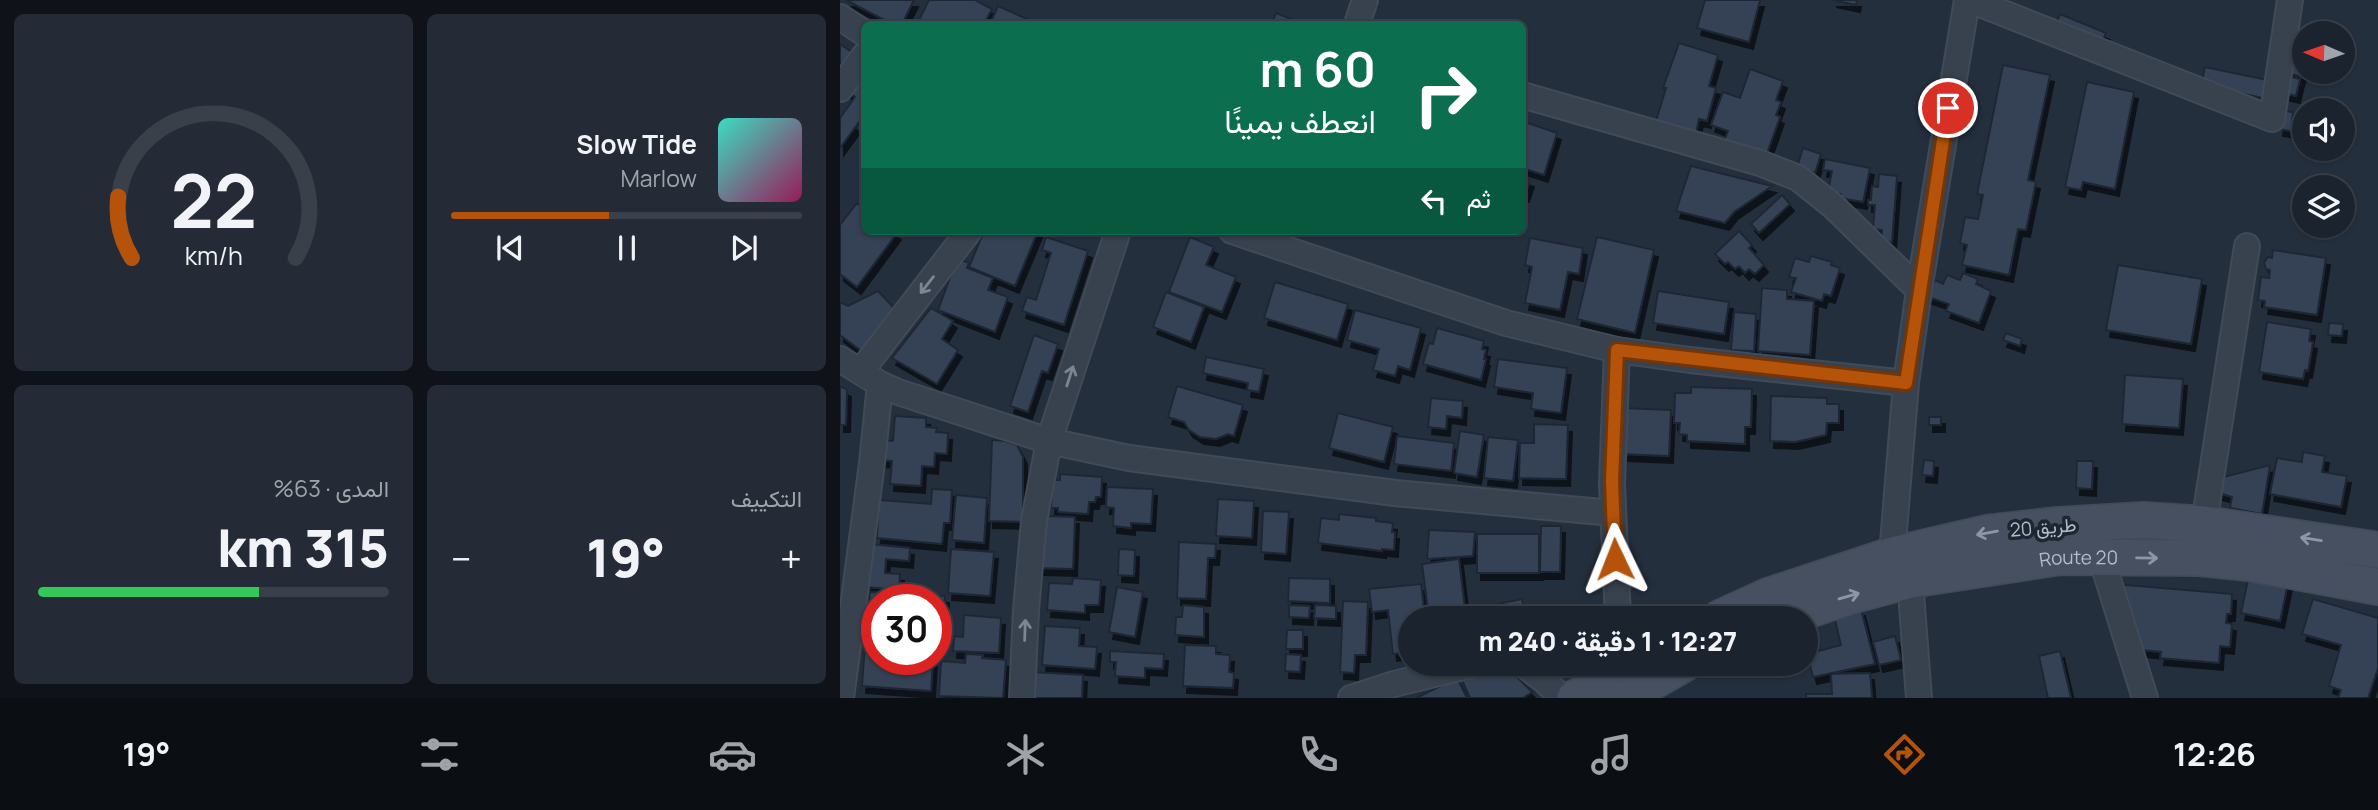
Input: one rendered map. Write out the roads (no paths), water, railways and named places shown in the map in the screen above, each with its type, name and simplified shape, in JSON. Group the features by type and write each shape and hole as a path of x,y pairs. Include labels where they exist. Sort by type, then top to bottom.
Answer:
{"main road":[{"name":"طريق 20","path":"1746,606 1768,596 1901,568 1987,533 2058,525 2144,520 2204,524 2378,550"},
{"name":"Route 20","path":"1818,607 1847,597 1901,568 2060,557 2199,558 2249,563 2378,587"},
{"path":"1576,698 1622,676"}],"street":[{"path":"1358,21 1365,0"},
{"path":"1919,698 1901,568 1906,383 1968,0 2272,119 2290,0"},
{"path":"840,18 861,31"},
{"path":"840,89 861,60"},
{"path":"1526,96 1760,163 1798,178 1833,206 1919,290"},
{"path":"841,698 873,463 860,372 966,235"},
{"path":"1022,698 1034,521 1049,441 1117,235"},
{"path":"1263,236 1506,323 1617,350 1906,383"},
{"path":"2204,524 2247,246"},
{"path":"1617,350 1613,513 1617,606"},
{"path":"860,372 1049,441 1129,458 1256,477 1395,493 1613,513"},
{"path":"2101,557 2145,698"},
{"path":"1351,698 1427,676"},
{"path":"1539,676 1562,698"}]}
